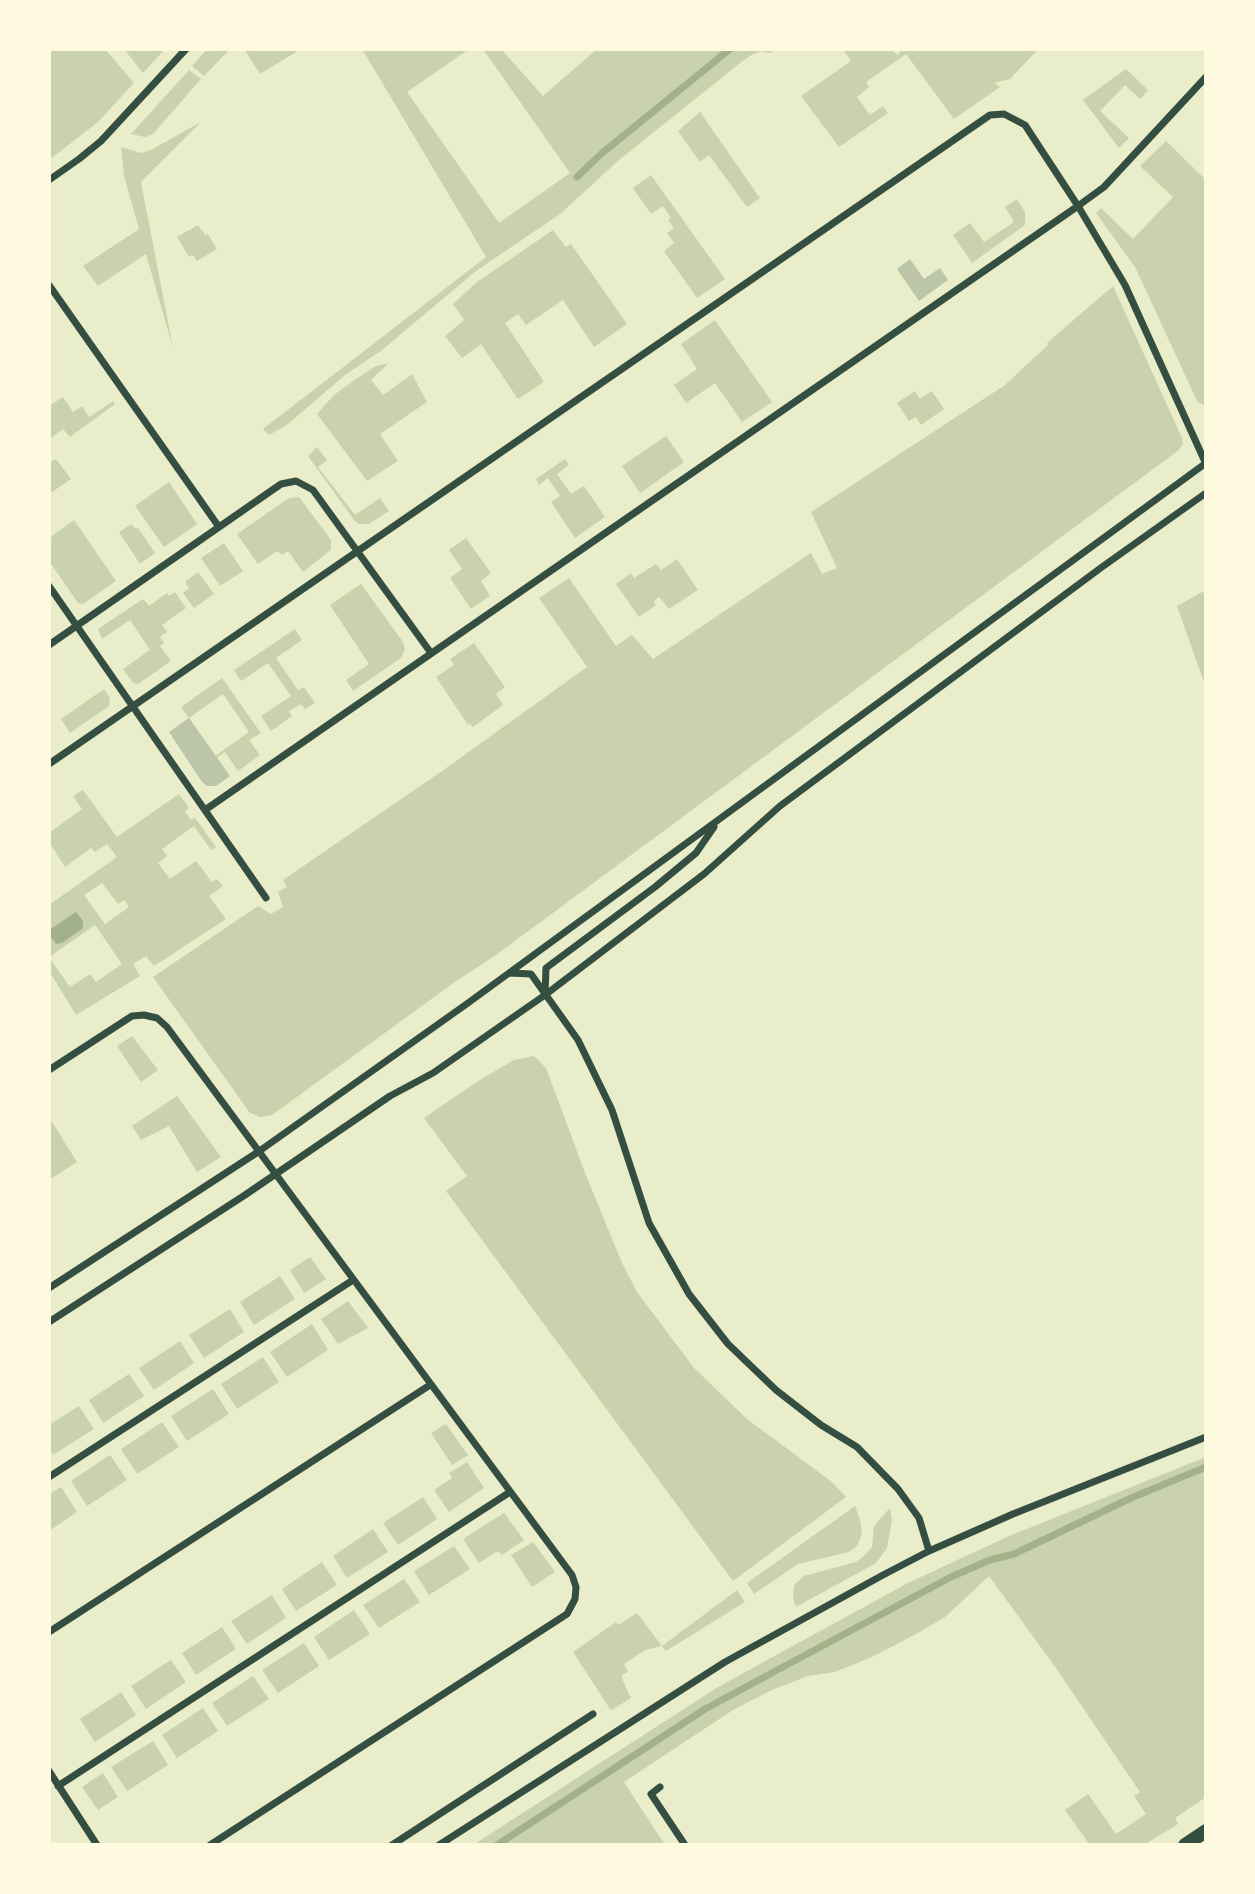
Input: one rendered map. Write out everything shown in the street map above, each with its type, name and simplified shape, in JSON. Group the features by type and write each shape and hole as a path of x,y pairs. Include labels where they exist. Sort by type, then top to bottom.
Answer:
{"main road":[{"path":"1185,1845 1206,1831"}],"street":[{"path":"49,180 100,141 187,49"},
{"path":"205,810 1104,187 1206,77"},
{"path":"49,764 990,115 1004,114 1025,125 1078,206 1125,285 1206,464 719,821 258,1152 49,1288"},
{"path":"49,285 219,527"},
{"path":"49,645 281,484 296,481 313,490 431,653"},
{"path":"49,1322 390,1096 433,1073 545,995 704,874 780,806 1206,493"},
{"path":"49,586 267,898"},
{"path":"545,995 546,968 656,887 696,853 719,821"},
{"path":"509,973 531,974 579,1040 612,1110 649,1223 689,1294 728,1344 776,1390 857,1447 898,1489 919,1518 929,1551"},
{"path":"49,1070 132,1016 157,1018 167,1027 572,1576 576,1587 575,1599 566,1614 210,1845"},
{"path":"49,1477 353,1280"},
{"path":"49,1632 430,1385"},
{"path":"439,1845 725,1662 929,1551 1013,1514 1206,1437"},
{"path":"58,1786 510,1492"},
{"path":"392,1845 593,1714"},
{"path":"49,1771 97,1845"},
{"path":"660,1787 651,1794 685,1845"}],"shaded area":[{"path":"49,49 105,49 134,83 98,122 49,160"},
{"path":"124,49 165,49 143,73"},
{"path":"207,49 230,49 204,76 192,66"},
{"path":"244,49 301,49 260,74"},
{"path":"362,49 469,49 407,92 499,223 570,173 483,49 501,49 543,96 597,49 774,49 770,53 762,51 753,54 744,60 619,160 560,214 476,271 382,350 345,375 287,425 269,435 263,429 486,257"},
{"path":"843,49 890,49 898,55 901,49 1038,49 1010,79 994,83 1000,87 954,119 906,54 866,82 869,87 857,97 870,115 883,106 888,113 839,147 801,96 851,61"},
{"path":"1126,69 1148,90 1140,99 1125,85 1100,111 1129,138 1119,148 1083,100"},
{"path":"189,70 201,79 153,134 145,137 131,134"},
{"path":"700,112 760,198 747,207 709,155 700,162 678,131"},
{"path":"201,122 141,182 173,348 146,254 98,286 83,266 139,229 124,176 121,147 141,153 151,150"},
{"path":"1166,141 1206,180 1206,407 1197,401 1135,267 1096,213 1101,208 1133,239 1173,197 1140,166"},
{"path":"651,175 725,279 697,298 664,251 674,243 667,233 674,228 668,220 671,218 663,206 651,214 633,188"},
{"path":"1017,199 1025,212 1025,225 972,263 953,235 970,223 984,242 1014,222 1005,207"},
{"path":"198,225 205,235 208,234 217,249 197,261 193,255 189,257 177,237"},
{"path":"553,230 566,247 571,244 627,324 594,347 563,300 526,325 518,314 505,323 544,382 518,399 481,344 462,358 445,336 464,320 453,304 477,282"},
{"path":"1113,286 1182,438 1183,444 1179,450 496,955 272,1115 260,1117 250,1113 153,977 258,906 271,914 283,907 278,892 287,887 283,880 587,667 539,598 569,578 616,646 632,635 653,659 811,553 822,574 837,568 811,512 1005,385 1048,345 1047,343"},
{"path":"715,320 772,402 742,422 715,383 686,403 674,385 697,369 681,344"},
{"path":"389,363 371,380 383,395 412,374 427,402 380,434 398,461 367,481 317,414 334,395 353,381 376,366"},
{"path":"915,391 920,399 932,391 944,409 921,425 916,417 909,421 897,403"},
{"path":"63,397 73,412 82,406 89,417 113,401 115,404 70,437 63,429 50,439 49,406"},
{"path":"666,436 684,462 640,493 622,466"},
{"path":"317,447 327,460 318,467 355,515 380,498 389,511 369,524 359,524 354,520 308,456"},
{"path":"56,459 71,479 49,494 49,463"},
{"path":"565,459 569,465 557,474 571,494 584,486 605,517 575,538 551,502 560,496 548,478 539,485 536,479"},
{"path":"169,482 197,524 164,547 135,506"},
{"path":"299,497 331,540 331,550 303,572 288,551 282,555 277,551 258,564 237,534 289,498"},
{"path":"74,520 116,581 83,604 78,603 49,561 49,538"},
{"path":"131,524 138,528 155,553 140,564 119,532"},
{"path":"466,538 491,573 481,581 490,596 471,609 450,578 462,569 449,550"},
{"path":"224,543 243,571 220,586 201,558"},
{"path":"677,559 698,590 669,609 659,597 654,601 656,605 639,617 616,584 631,573 634,578 656,564 661,570"},
{"path":"198,572 214,594 194,608 183,593 189,588 185,582"},
{"path":"361,584 403,642 405,649 401,658 353,691 346,680 369,664 330,605"},
{"path":"1206,590 1206,688 1177,606"},
{"path":"175,592 186,608 162,625 167,632 160,637 164,643 160,646 171,661 138,684 133,683 123,669 150,650 130,620 102,639 98,629 143,599 149,606 167,593 169,596"},
{"path":"295,629 302,640 276,658 298,690 304,687 315,703 305,709 301,704 289,711 292,716 271,731 261,716 291,696 268,663 241,681 234,670"},
{"path":"474,643 505,687 496,694 503,705 473,727 468,725 436,677 454,665 450,659"},
{"path":"222,678 261,733 249,740 260,755 238,771 225,752 217,758 215,756 249,732 223,694 189,718 181,707"},
{"path":"104,689 110,698 109,706 70,733 61,719"},
{"path":"83,790 117,837 179,794 189,808 185,811 191,820 195,818 216,847 211,850 194,826 162,849 167,856 158,863 170,879 196,861 212,882 217,879 223,886 209,896 226,919 154,966 146,956 133,964 140,976 76,1015 49,971 49,962 51,960 70,987 90,974 96,982 122,964 95,925 49,957 49,905 117,857 107,844 95,852 91,848 65,867 49,842 49,833 82,809 73,796","holes":["102,883 118,904 125,900 129,907 105,924 84,895"]},
{"path":"76,912 83,921 83,928 62,943 56,944 49,935 49,930"},
{"path":"132,1036 158,1070 141,1082 117,1046"},
{"path":"534,1056 546,1068 585,1173 622,1263 637,1292 694,1368 747,1419 832,1482 846,1497 733,1581 446,1191 467,1176 424,1118 514,1060"},
{"path":"177,1096 221,1157 197,1172 169,1126 141,1140 132,1126"},
{"path":"49,1117 77,1162 49,1180"},
{"path":"310,1257 326,1279 304,1293 290,1270"},
{"path":"280,1276 295,1299 254,1325 240,1302"},
{"path":"348,1301 368,1328 338,1344 321,1319"},
{"path":"230,1309 244,1332 204,1358 189,1335"},
{"path":"312,1324 328,1350 287,1377 270,1352"},
{"path":"180,1341 194,1363 154,1390 139,1368"},
{"path":"263,1357 279,1382 237,1409 221,1384"},
{"path":"129,1374 144,1396 103,1423 89,1400"},
{"path":"213,1389 229,1414 187,1441 171,1416"},
{"path":"79,1406 94,1429 53,1455 49,1449 49,1425"},
{"path":"162,1422 179,1447 137,1474 121,1449"},
{"path":"446,1424 468,1455 452,1465 431,1433"},
{"path":"110,1455 127,1480 87,1506 71,1481"},
{"path":"1206,1457 1206,1797 1175,1818 1178,1824 1144,1845 1090,1845 1065,1810 1088,1794 1116,1834 1146,1814 1134,1796 1140,1792 1056,1668 989,1576 945,1617 918,1633 874,1656 835,1672 808,1676 772,1690 733,1710 624,1782 665,1845 473,1845 718,1687 908,1583 1009,1536"},
{"path":"467,1462 484,1488 449,1512 434,1490 452,1478 449,1473"},
{"path":"61,1487 77,1512 49,1531 49,1494"},
{"path":"423,1497 437,1519 398,1545 383,1523"},
{"path":"855,1506 862,1534 857,1546 849,1552 798,1564 754,1594 747,1583"},
{"path":"890,1508 892,1521 887,1548 876,1563 796,1607 794,1585 804,1576 856,1562 863,1557 872,1547 874,1526"},
{"path":"504,1513 524,1540 502,1555 498,1551 479,1563 463,1539"},
{"path":"373,1529 388,1552 347,1578 333,1556"},
{"path":"533,1542 555,1572 532,1587 511,1555"},
{"path":"454,1546 470,1569 429,1595 414,1571"},
{"path":"322,1562 337,1585 296,1611 282,1589"},
{"path":"404,1579 420,1602 379,1628 363,1605"},
{"path":"737,1590 745,1602 666,1651 662,1646"},
{"path":"272,1595 286,1618 247,1644 231,1621"},
{"path":"354,1610 370,1634 329,1660 314,1637"},
{"path":"637,1613 662,1646 645,1650 624,1664 628,1672 622,1675 623,1681 631,1698 612,1710 573,1652 616,1622 618,1625"},
{"path":"222,1627 236,1649 196,1675 182,1653"},
{"path":"304,1643 319,1666 278,1693 262,1670"},
{"path":"171,1660 186,1682 146,1709 131,1686"},
{"path":"253,1676 269,1699 227,1726 212,1703"},
{"path":"121,1692 136,1715 95,1742 80,1719"},
{"path":"203,1708 218,1731 177,1758 162,1735"},
{"path":"153,1741 168,1765 127,1791 111,1767"},
{"path":"103,1773 118,1797 98,1810 82,1787"}],"building":[{"path":"910,259 924,279 940,268 948,280 919,301 897,269"},
{"path":"189,718 230,776 216,786 207,786 202,782 169,732"}],"waterway":[{"path":"577,177 601,154 730,49"},
{"path":"497,1845 705,1709 951,1577 990,1560 1014,1554 1131,1498 1206,1467"}]}
